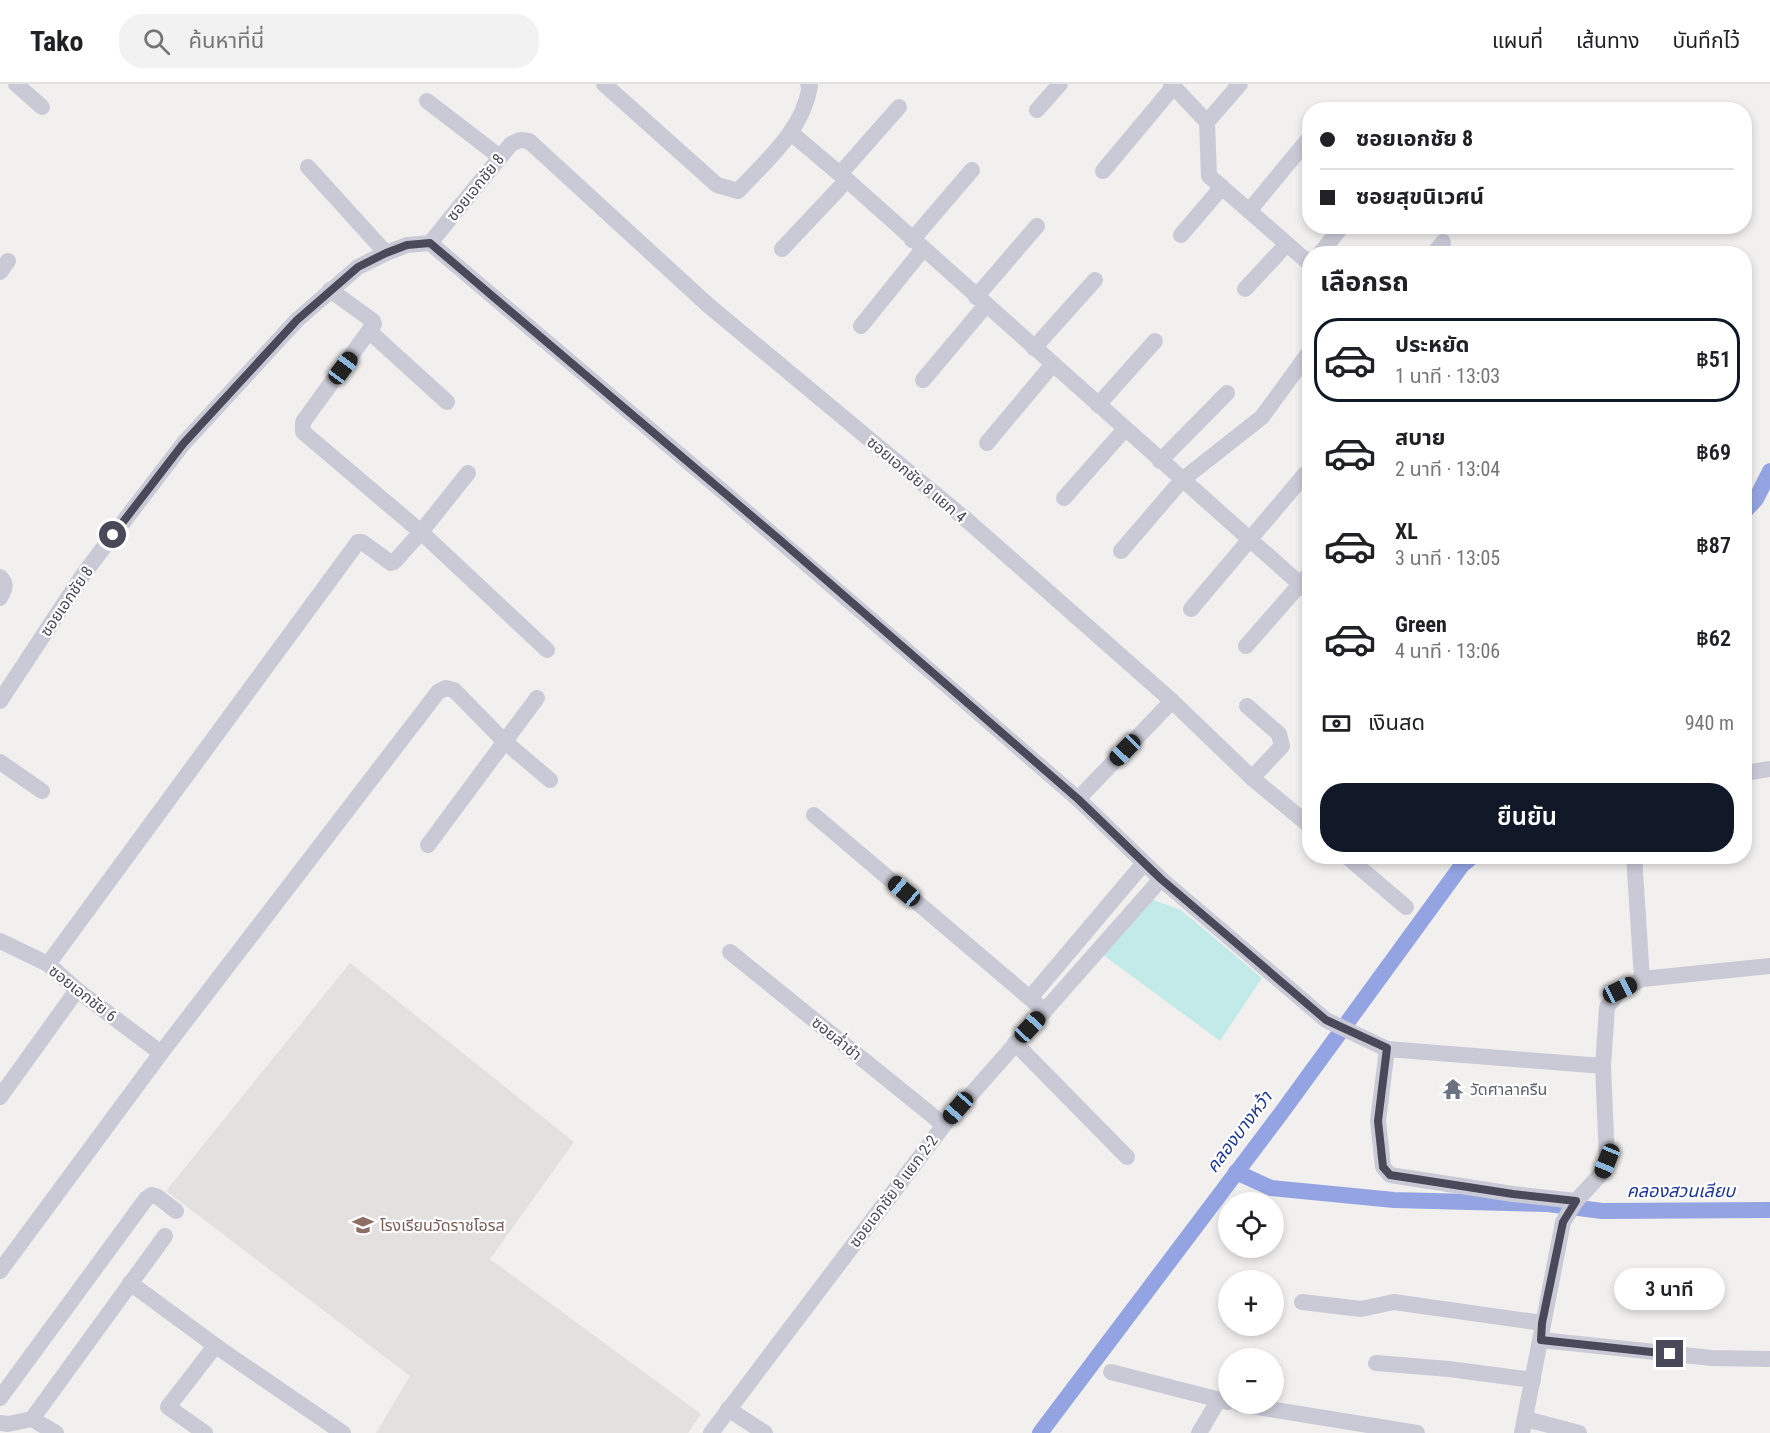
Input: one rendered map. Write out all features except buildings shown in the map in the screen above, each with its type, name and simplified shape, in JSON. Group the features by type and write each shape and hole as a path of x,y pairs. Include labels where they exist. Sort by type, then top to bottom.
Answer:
{"street":[{"path":"16,84 42,107"},
{"path":"604,84 717,185 738,191 791,133 808,101 810,86 808,84"},
{"path":"1037,110 1060,84"},
{"path":"1207,122 1240,84"},
{"path":"1102,171 1173,85 1207,122 1209,176 1302,257"},
{"path":"427,100 500,157"},
{"path":"783,249 899,107"},
{"path":"791,133 844,177 1250,540 1302,581"},
{"name":"ซอยเอกชัย 8","path":"3,691 85,572 183,444 297,320 358,267 407,245 430,243 511,144 520,140"},
{"name":"ซอยเอกชัย 8 แยก 4","path":"520,140 529,141 708,305 969,522 1172,701 1252,778 1302,819"},
{"path":"1249,211 1302,147"},
{"path":"308,167 386,253"},
{"path":"861,326 972,170"},
{"path":"1181,235 1222,187"},
{"path":"923,380 1037,226"},
{"path":"1326,246 1336,234"},
{"path":"430,243 727,495 1078,799 1161,879 1326,1020 1387,1048 1603,1066"},
{"path":"1245,289 1287,244"},
{"path":"1035,348 1095,280"},
{"path":"330,290 373,321 373,327 303,422 303,432 421,532 547,650"},
{"path":"370,332 447,402"},
{"path":"1098,405 1155,341"},
{"path":"1121,551 1182,480 1262,417 1302,362"},
{"path":"987,443 1053,364"},
{"path":"1161,461 1227,393"},
{"path":"1064,498 1125,429"},
{"path":"48,964 356,544 362,542 387,561 394,562 421,532 468,472"},
{"path":"1191,609 1302,478"},
{"path":"0,577 5,584 0,597"},
{"path":"1246,646 1302,588"},
{"path":"0,1271 161,1053 438,692 446,688 454,690 504,741 550,780"},
{"path":"428,845 537,698"},
{"path":"1078,799 1172,701"},
{"path":"1246,706 1282,739 1282,746 1252,778"},
{"path":"0,762 42,791"},
{"path":"1752,768 1770,769"},
{"path":"814,815 1045,1011"},
{"path":"1030,998 1144,863"},
{"path":"1355,864 1406,907"},
{"path":"1635,864 1642,980"},
{"name":"ซอยเอกชัย 8 แยก 2-2","path":"711,1433 944,1125 1161,879"},
{"name":"ซอยเอกชัย 6","path":"3,948 48,964 77,990 161,1053"},
{"name":"ซอยล่ำชำ","path":"730,952 944,1125"},
{"path":"1579,1433 1524,1426 1563,1222 1575,1203 1601,1174 1607,1161 1603,1066 1607,1007 1620,990 1642,980 1770,966"},
{"path":"0,1097 77,990"},
{"path":"1015,1043 1127,1157"},
{"path":"1387,1048 1378,1121 1383,1167 1386,1172 1390,1175 1575,1203"},
{"path":"0,1398 146,1199 152,1195 158,1197 176,1211"},
{"path":"32,1419 165,1236"},
{"path":"130,1283 215,1346 343,1433"},
{"path":"1302,1302 1361,1309 1394,1302 1541,1332 1712,1358 1770,1359"},
{"path":"205,1433 168,1407 215,1346"},
{"path":"1376,1363 1449,1369 1533,1380"},
{"path":"1111,1372 1218,1400"},
{"path":"1199,1433 1218,1408"},
{"path":"728,1409 765,1433"},
{"path":"1284,1411 1417,1433"},
{"path":"0,1423 8,1424 32,1419 56,1433"}],"shaded area":[{"path":"1151,899 1181,910 1262,978 1220,1041 1099,952"},
{"name":"โรงเรียนวัดราชโอรส","path":"350,963 574,1142 490,1259 701,1414 688,1433 376,1433 410,1376 166,1191"}],"waterway":[{"name":"คลองบางหว้า","path":"1752,503 1770,471"},
{"name":"คลองบางหว้า","path":"1040,1433 1282,1112 1463,864"},
{"name":"คลองสวนเลียบ","path":"1236,1172 1271,1188 1394,1200 1548,1204 1602,1211 1770,1210"}],"place":[{"name":"วัดศาลาครืน","path":"1453,1089"},
{"name":"โรงเรียนวัดราชโอรส","path":"363,1225"}],"route":[{"path":"113,535 183,444 297,320 358,267 407,245 430,243 780,540 1078,799 1161,879 1326,1020 1387,1048 1378,1121 1383,1167 1386,1172 1390,1175 1513,1194 1576,1201 1563,1222 1542,1323 1541,1340 1670,1354"}]}
